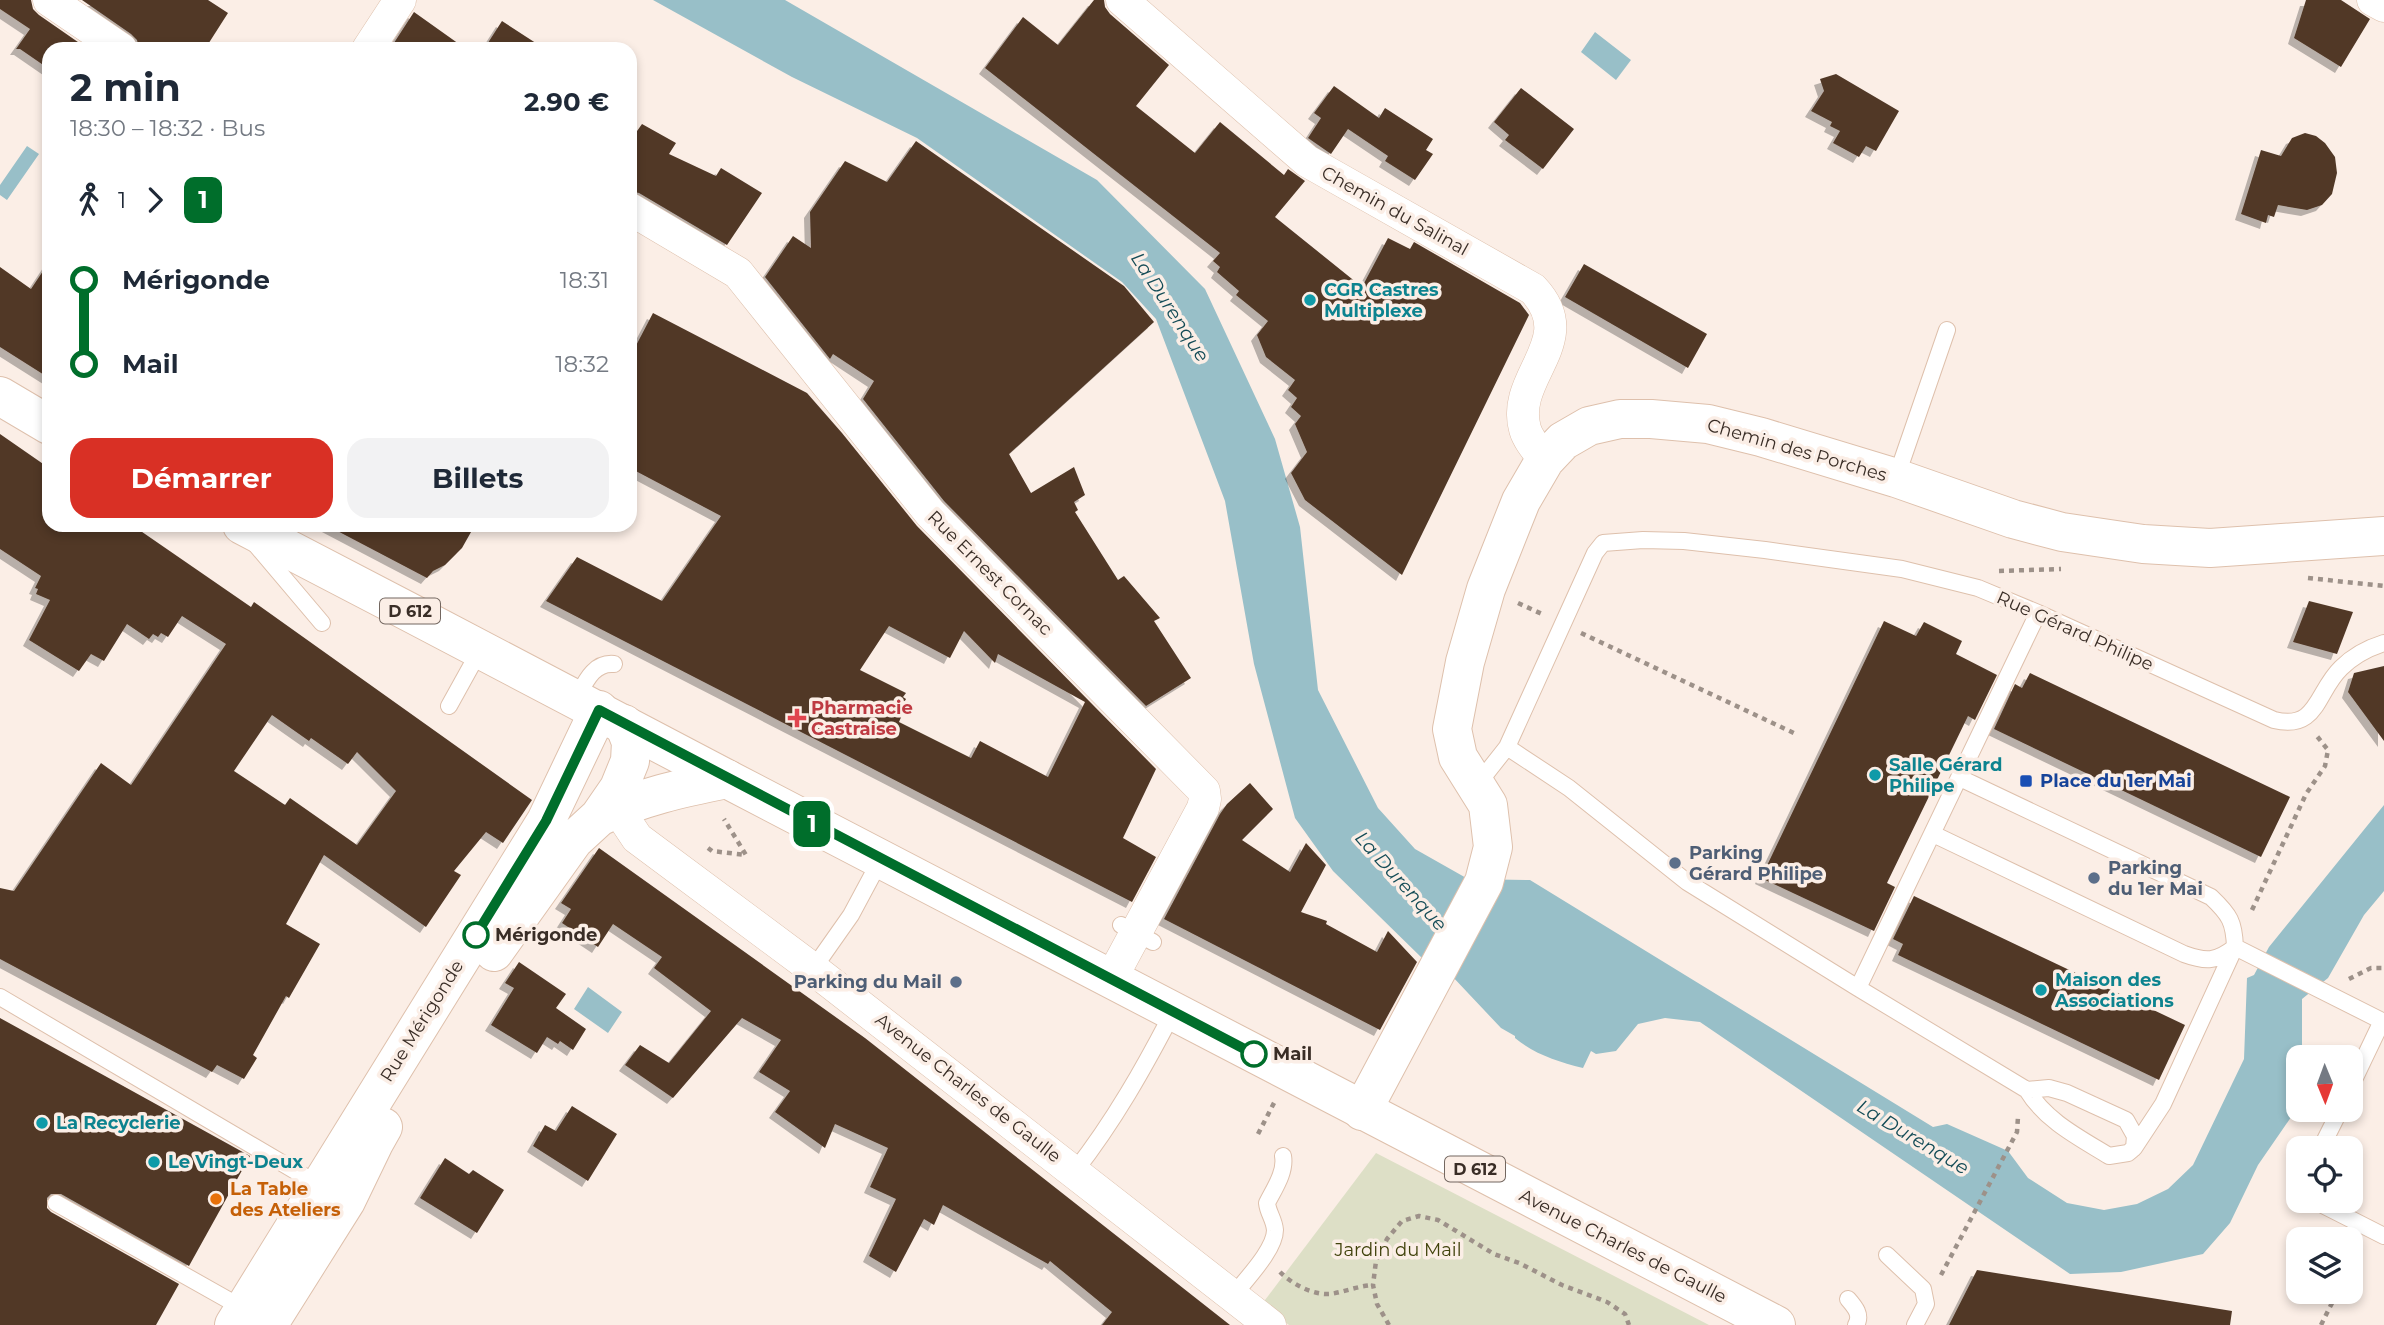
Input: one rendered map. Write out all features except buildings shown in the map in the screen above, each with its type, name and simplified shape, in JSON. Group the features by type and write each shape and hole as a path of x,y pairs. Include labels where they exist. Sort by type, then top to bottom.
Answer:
{"street":[{"path":"49,0 111,42"},
{"path":"373,42 400,0"},
{"name":"Chemin du Salinal","path":"1122,0 1307,161 1533,289 1543,299 1551,328 1547,346 1525,401 1523,418 1527,435 1545,460"},
{"path":"2373,0 2384,6"},
{"name":"Rue Ernest Cornac","path":"637,213 720,261 751,287 832,394 930,513 1203,791 1203,808 1111,979"},
{"path":"0,396 42,421"},
{"name":"Chemin des Porches","path":"1362,1111 1484,882 1493,847 1488,805 1458,757 1452,729 1465,662 1501,547 1521,501 1545,460 1563,440 1589,426 1620,419 1708,424 1896,478 2013,519 2062,532 2143,544 2210,548 2384,536"},
{"name":"Avenue Charles de Gaulle","path":"254,532 600,711 721,797 881,859 1776,1325"},
{"path":"600,711 631,742 630,761 613,803"},
{"name":"Rue Mérigonde","path":"254,1320 333,1194 546,821 600,711"},
{"path":"613,803 660,793 721,797"},
{"name":"Avenue Charles de Gaulle","path":"613,803 637,838 813,969 1270,1325"},
{"name":"Rue Mérigonde","path":"333,1194 374,1143 505,935 574,840 613,803"}],"lane":[{"path":"1896,478 1947,330"},
{"path":"246,532 322,623"},
{"name":"Rue Gérard Philipe","path":"1563,625 1595,553 1603,543 1684,541 1843,560 1902,569 1978,588 2274,720 2299,722"},
{"path":"1858,988 2038,613"},
{"path":"1477,785 1507,747 1563,625"},
{"path":"2299,722 2310,714 2329,681 2341,668 2357,655 2384,643"},
{"path":"449,706 481,648"},
{"path":"600,711 594,670 607,663 614,664"},
{"path":"1507,747 1569,788 1687,882 2027,1090 2037,1107 2054,1121 2109,1156 2128,1153 2164,1104 2235,947 2234,926 2225,910 2211,897 1960,778"},
{"path":"1933,834 2184,954 2202,960 2222,957 2235,947"},
{"path":"813,969 851,915 881,859"},
{"path":"2235,947 2383,1022 2363,1061"},
{"path":"0,998 333,1194"},
{"path":"1075,1171 1102,1136 1142,1072 1173,1012"},
{"path":"2027,1090 2049,1088 2067,1093 2126,1120 2135,1136 2133,1148"},
{"path":"1233,1296 1264,1256 1273,1239 1274,1224 1267,1203 1285,1163 1283,1156"},
{"path":"55,1203 254,1320"},
{"path":"2339,1213 2384,1236"},
{"path":"1887,1255 1923,1289 1926,1304 1915,1325"},
{"path":"1848,1299 1857,1309 1856,1325"}],"path":[{"path":"1530,609 1796,734"},
{"path":"2235,947 2306,794 2328,759 2328,750 2315,734 2299,722"},
{"path":"700,844 712,851 746,855 727,821 721,797"},
{"path":"2335,997 2351,976 2371,968 2384,968"},
{"path":"1258,1134 1276,1101"},
{"path":"1926,1304 2008,1151"},
{"path":"1389,1325 1377,1304 1373,1284 1376,1261 1387,1240 1402,1221 1419,1216 1438,1220 1494,1254 1606,1302 1625,1314 1629,1325"},
{"path":"1283,1276 1307,1290 1329,1294 1373,1284"},
{"path":"2321,1325 2332,1304"}],"green space":[{"name":"Jardin du Mail","path":"1376,1153 1709,1325 1289,1325 1262,1304"}],"water":[{"name":"La Durenque","path":"653,0 785,0 1097,180 1205,289 1275,439 1300,527 1318,690 1378,808 1415,849 1468,879 1530,880 1933,1127 1947,1124 2008,1151 2028,1178 2067,1203 2104,1210 2137,1204 2168,1189 2193,1165 2244,1059 2247,978 2254,975 2269,947 2384,805 2384,891 2364,915 2328,978 2302,999 2302,1045 2286,1045 2288,1122 2258,1165 2230,1223 2203,1254 2121,1272 2070,1274 1700,1022 1665,1018 1638,1024 1616,1051 1596,1054 1591,1051 1583,1068 1539,1053 1501,1028 1451,975 1423,959 1333,871 1295,818 1254,664 1225,501 1156,319 1122,282 917,138 792,77"},
{"path":"1595,32 1631,60 1616,80 1581,52"},
{"path":"27,146 39,154 7,200 0,195 0,185"},
{"path":"588,987 622,1012 608,1033 574,1009"}],"bus line":[{"name":"1","path":"476,935 546,821 599,710 1254,1054"}],"place":[{"name":"CGR Castres Multiplexe","path":"1310,300"},
{"name":"Pharmacie Castraise","path":"797,718"},
{"name":"Salle Gérard Philipe","path":"1875,775"},
{"name":"Place du 1er Mai","path":"2026,781"},
{"name":"Parking Gérard Philipe","path":"1675,863"},
{"name":"Parking du 1er Mai","path":"2094,878"},
{"name":"Mérigonde","path":"476,935"},
{"name":"Parking du Mail","path":"956,982"},
{"name":"Maison des Associations","path":"2041,990"},
{"name":"Mail","path":"1254,1054"},
{"name":"La Recyclerie","path":"42,1123"},
{"name":"Le Vingt-Deux","path":"154,1162"},
{"name":"La Table des Ateliers","path":"216,1199"}]}
